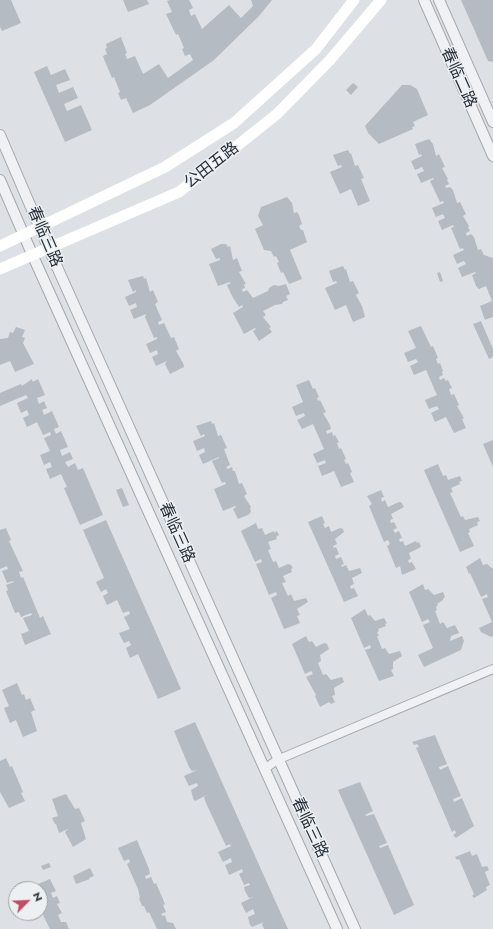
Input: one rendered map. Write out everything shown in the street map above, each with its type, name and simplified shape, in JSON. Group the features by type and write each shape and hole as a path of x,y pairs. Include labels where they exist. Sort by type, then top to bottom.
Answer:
{"main road":[{"name":"公田五路","path":"0,246 165,167 234,123 316,49 354,0"},
{"name":"公田五路","path":"0,269 48,247 179,192 277,114 330,60 381,0"}],"street":[{"name":"春临二路","path":"424,0 493,156"},
{"name":"春临二路","path":"439,0 493,122"},
{"name":"春临三路","path":"0,135 48,247 355,929"},
{"name":"春临三路","path":"0,180 32,254 266,768 337,929"},
{"path":"266,768 278,760 493,670"}],"building":[{"path":"0,0 11,0 21,23 2,31 0,27"},
{"path":"123,0 147,0 149,4 128,12"},
{"path":"189,0 193,8 189,10 191,16 195,14 202,29 229,5 241,18 253,6 251,0 272,0 259,16 214,60 150,105 133,113 126,98 121,100 118,93 120,92 114,77 112,78 104,59 103,56 107,54 105,49 107,48 106,44 121,37 127,53 125,54 127,59 135,56 143,74 159,64 168,78 193,60 190,54 185,56 182,49 184,48 178,34 176,35 166,14 172,12 167,1"},
{"path":"461,0 493,0 493,62 488,61"},
{"path":"47,66 51,75 65,69 70,80 56,85 59,93 73,87 78,98 64,104 67,111 81,105 92,130 65,142 34,72"},
{"path":"353,83 358,87 351,95 346,90"},
{"path":"402,85 410,85 417,89 428,115 413,122 415,126 412,127 413,129 379,144 368,133 365,126"},
{"path":"429,139 433,144 436,156 439,154 445,167 442,168 449,184 445,186 446,188 450,187 453,190 457,203 460,202 466,214 463,216 469,226 470,231 466,233 467,236 471,234 474,237 478,250 481,249 484,255 493,258 493,317 485,320 480,306 492,301 486,286 479,289 476,286 472,275 476,273 475,272 462,277 458,268 466,264 464,261 457,264 453,255 464,250 463,248 460,249 451,228 454,227 453,225 442,230 438,221 445,218 443,214 436,217 432,208 444,203 443,201 440,202 430,181 434,179 433,178 421,183 417,174 424,171 422,167 415,170 411,161 422,156 421,154 419,155 415,144"},
{"path":"348,150 350,154 351,153 355,166 358,165 364,178 361,179 370,201 358,206 351,189 340,194 330,172 342,167 341,165 338,166 333,155"},
{"path":"287,197 292,203 294,213 297,212 299,215 302,224 299,226 301,230 303,230 307,242 290,250 302,279 289,284 283,272 281,273 276,256 274,257 271,251 264,250 255,229 263,225 258,216 261,207"},
{"path":"221,244 226,244 228,247 230,246 233,260 237,258 242,271 239,272 246,284 244,284 245,288 242,289 243,292 247,290 253,298 268,291 269,288 274,285 279,286 286,284 290,294 286,296 288,300 282,304 275,305 263,311 266,315 263,317 271,327 269,328 272,332 259,341 253,331 256,329 255,328 244,334 233,313 243,307 242,305 239,307 232,296 227,285 231,283 218,286 209,264 220,260 220,258 216,259 211,249"},
{"path":"343,266 345,270 346,269 350,282 353,281 359,293 356,295 362,306 365,317 353,322 346,305 335,310 325,288 337,283 336,281 333,282 329,271"},
{"path":"440,272 443,281 440,282 437,273"},
{"path":"143,276 144,279 146,278 150,292 153,290 158,302 155,304 162,320 158,322 159,325 164,323 171,338 174,337 179,349 176,351 183,363 184,367 170,374 165,364 167,361 156,366 152,357 158,354 157,350 150,353 146,344 157,339 157,337 154,338 145,317 146,314 134,319 130,310 137,307 136,303 129,306 125,297 136,292 136,290 133,292 128,280"},
{"path":"481,321 493,349 493,357 489,359 473,324"},
{"path":"421,326 431,347 433,346 438,358 436,359 438,364 440,363 443,371 443,375 439,377 440,380 444,378 446,381 448,380 452,388 449,389 451,395 454,394 459,405 457,406 464,418 462,419 466,428 454,433 446,417 435,422 431,413 439,409 437,406 429,409 425,400 437,395 426,370 414,375 410,366 418,362 416,359 408,362 404,353 416,348 408,331"},
{"path":"16,327 25,330 22,337 25,338 23,343 34,364 15,372 10,361 0,365 0,339 8,338 10,332 13,333"},
{"path":"32,379 33,382 38,379 45,395 37,398 39,404 44,401 47,408 42,410 44,415 52,411 59,427 54,429 56,434 61,431 68,447 60,450 62,456 70,452 73,459 65,462 68,467 75,463 78,470 83,468 103,515 80,525 64,488 67,487 61,474 50,479 46,469 52,467 50,462 44,465 40,455 50,451 44,438 51,435 50,432 43,435 37,422 27,427 23,418 29,415 27,410 21,413 17,403 28,398 26,395 0,406 0,393 21,384 22,386"},
{"path":"309,380 319,397 317,398 318,401 320,400 326,412 323,413 331,429 326,431 327,434 332,432 333,436 335,435 339,442 337,443 339,449 341,448 346,459 344,460 346,464 348,463 352,472 350,473 354,482 341,487 334,471 322,476 318,466 326,463 325,460 317,463 313,454 324,449 313,424 302,429 297,420 305,416 304,413 296,416 292,407 303,402 296,385"},
{"path":"211,421 212,424 214,423 218,436 221,435 227,448 224,449 230,465 226,467 228,469 232,467 233,471 235,471 239,484 242,483 247,494 244,496 251,507 251,512 248,515 238,519 233,509 236,507 235,506 223,511 214,489 226,484 225,482 222,483 212,461 219,457 203,464 199,455 205,452 204,448 197,451 193,441 205,436 204,434 201,436 196,426"},
{"path":"493,440 493,467 483,444"},
{"path":"438,464 443,476 446,475 448,480 460,476 462,481 459,482 460,484 451,488 453,492 450,493 461,517 463,516 465,520 478,517 480,521 477,522 478,525 469,529 470,532 468,533 474,546 460,552 424,470"},
{"path":"122,488 129,505 123,507 116,490"},
{"path":"381,490 384,497 381,498 382,502 385,500 388,507 401,502 404,507 391,514 393,519 390,520 391,523 394,522 397,528 393,530 395,533 399,531 402,538 399,539 400,542 403,541 405,546 416,541 417,543 419,542 421,547 409,553 411,559 408,560 409,563 412,562 416,569 402,575 400,566 396,568 387,546 390,544 388,540 384,542 369,506 372,504 367,496"},
{"path":"322,516 325,523 323,524 325,528 329,526 331,532 340,528 343,529 344,532 335,539 337,544 333,546 334,548 336,547 339,554 335,556 336,559 341,557 344,564 341,565 342,567 346,565 349,571 360,568 362,573 352,578 354,584 350,586 351,589 354,588 358,596 344,602 308,522"},
{"path":"106,520 181,689 158,699 138,654 130,658 126,648 131,645 129,641 124,643 119,633 130,629 124,617 130,614 129,611 123,613 117,600 107,605 103,596 108,593 106,589 101,592 96,582 104,578 83,530"},
{"path":"256,523 258,529 262,528 265,535 277,531 279,535 276,537 277,539 268,542 271,549 268,550 273,562 276,561 279,568 288,564 293,568 291,569 292,572 283,576 286,582 282,583 288,596 291,594 294,601 306,598 308,602 297,609 300,615 297,616 300,623 284,629 271,598 277,595 276,592 269,595 256,564 262,562 261,559 255,562 241,531"},
{"path":"6,528 11,540 9,541 23,571 19,572 21,578 23,577 40,618 43,616 51,634 25,645 21,634 29,631 23,618 32,615 31,613 21,617 19,612 15,613 6,591 8,590 6,585 14,582 7,583 2,571 8,569 7,566 0,569 0,530"},
{"path":"480,558 483,565 487,564 493,569 493,636 491,637 481,632 479,628 492,622 482,599 488,597 487,594 481,597 466,567"},
{"path":"423,584 425,590 428,589 434,595 443,592 445,597 437,604 437,610 435,611 440,624 443,622 447,628 455,625 459,633 451,636 450,641 462,636 464,641 461,650 424,667 418,655 433,648 423,625 430,622 428,619 422,622 409,592"},
{"path":"365,609 368,616 370,615 375,621 384,618 387,623 385,624 386,626 378,629 379,631 377,632 382,649 385,648 389,654 400,651 402,656 393,662 393,669 391,670 394,676 379,681 365,650 371,648 370,645 364,648 351,618"},
{"path":"306,636 309,642 312,641 316,647 324,643 327,644 329,649 320,655 321,661 318,663 323,675 326,674 331,680 342,677 344,682 334,688 335,695 332,696 335,702 331,704 329,702 320,707 315,696 316,695 306,677 313,674 311,671 305,674 292,644"},
{"path":"17,683 26,700 30,698 35,710 31,712 37,731 23,737 16,720 10,723 4,708 9,706 2,690"},
{"path":"195,722 288,929 264,929 262,924 264,922 252,927 250,925 248,917 255,914 253,909 246,913 241,903 253,897 249,898 244,887 250,885 249,883 244,885 239,874 243,872 242,869 229,875 225,865 232,862 231,858 223,862 218,852 231,846 230,844 226,846 206,803 204,797 209,794 195,801 191,790 198,786 197,783 189,786 184,776 197,770 192,771 189,767 174,731"},
{"path":"435,735 447,764 439,767 440,770 448,766 461,796 453,799 454,802 462,798 474,826 456,838 453,835 456,833 455,830 452,832 416,748 419,747 417,744 414,745 412,742"},
{"path":"6,758 10,767 12,766 23,792 21,793 25,801 9,808 0,792 0,761"},
{"path":"360,782 373,811 365,815 374,814 387,843 379,846 380,848 388,845 414,905 394,915 338,790"},
{"path":"66,794 75,809 79,808 85,821 81,823 86,839 73,847 65,832 68,829 59,833 52,818 58,816 52,799"},
{"path":"137,840 149,869 150,874 145,876 146,879 151,877 154,884 156,883 165,904 163,905 166,912 161,914 163,916 165,915 167,922 173,923 176,929 157,929 149,912 147,913 144,906 142,906 138,889 127,864 130,862 129,859 124,861 118,848"},
{"path":"470,851 472,856 477,854 482,867 487,866 489,870 485,872 490,885 486,887 487,890 474,898 472,896 474,894 459,859 457,860 455,857"},
{"path":"49,863 51,867 43,870 41,866"},
{"path":"90,868 94,876 76,884 73,876"},
{"path":"50,879 56,891 51,893 53,898 57,896 60,903 57,904 62,913 58,915 61,922 66,922 69,929 50,929 46,921 48,921 48,881 45,881"}]}
